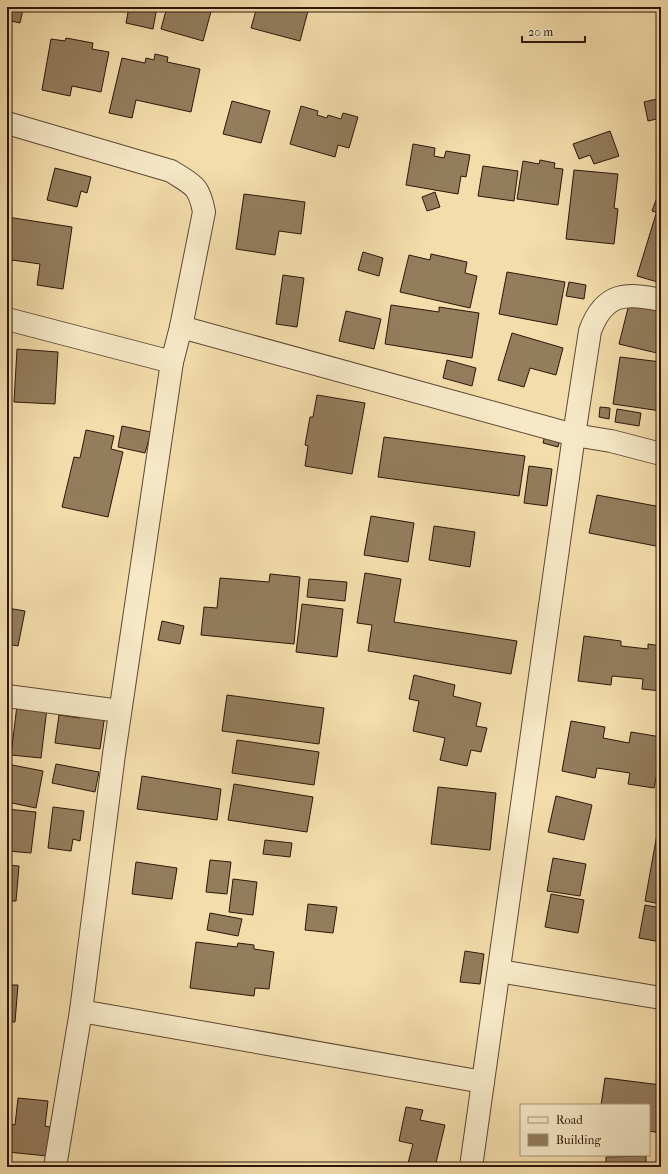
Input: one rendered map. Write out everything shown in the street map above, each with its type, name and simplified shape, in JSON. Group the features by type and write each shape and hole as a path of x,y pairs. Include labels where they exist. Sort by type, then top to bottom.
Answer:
{"street":[{"path":"7,123 170,171 193,184 200,195 204,212 181,327 172,362 120,711 82,1011 55,1167"},
{"path":"471,1167 574,434 590,331 596,316 614,299 626,295 639,295 661,300"},
{"path":"7,320 172,362"},
{"path":"181,327 574,434 661,454"},
{"path":"7,696 120,711"},
{"path":"499,971 661,998"},
{"path":"82,1011 483,1082"}],"building":[{"path":"7,7 23,9 20,23 7,20"},
{"path":"129,7 157,7 153,29 126,23"},
{"path":"167,7 212,8 203,41 161,29"},
{"path":"257,7 309,7 300,41 251,28"},
{"path":"66,38 93,43 92,49 109,52 101,92 72,86 70,96 42,90 51,39 65,41"},
{"path":"155,54 168,57 167,62 200,69 191,112 136,100 132,118 109,113 122,58 145,63 146,58 154,60"},
{"path":"661,98 661,118 648,121 644,102"},
{"path":"232,101 270,111 261,143 223,134"},
{"path":"301,106 318,111 317,115 327,118 328,115 341,119 343,113 358,117 349,148 338,145 335,157 290,144"},
{"path":"610,131 619,156 594,164 590,155 579,159 573,144"},
{"path":"413,144 435,148 434,156 444,158 446,151 470,155 466,177 461,176 458,194 406,185"},
{"path":"540,160 555,163 554,168 563,169 558,205 517,199 523,161 539,164"},
{"path":"483,166 518,171 514,201 478,196"},
{"path":"55,168 91,177 87,193 81,191 77,207 47,200"},
{"path":"574,170 618,174 614,208 618,209 614,244 566,239"},
{"path":"661,171 661,187 657,186"},
{"path":"661,189 661,214 652,211"},
{"path":"435,192 440,207 427,211 422,197"},
{"path":"244,194 305,202 301,234 279,231 275,255 236,249"},
{"path":"656,214 661,216 661,283 637,276"},
{"path":"7,217 72,227 63,289 37,285 40,264 12,260 9,281 7,280"},
{"path":"363,252 383,258 379,276 358,270"},
{"path":"431,254 467,262 465,273 477,276 470,308 400,292 409,255 430,260"},
{"path":"507,272 565,282 557,325 499,314"},
{"path":"283,275 304,278 297,327 276,324"},
{"path":"569,282 586,285 584,299 566,296"},
{"path":"630,300 661,307 661,354 619,344"},
{"path":"391,305 439,312 439,307 479,313 472,358 385,344"},
{"path":"346,311 381,319 374,349 339,341"},
{"path":"512,333 563,348 556,375 530,368 524,387 498,380"},
{"path":"17,349 58,352 55,404 14,402"},
{"path":"620,357 661,362 661,411 613,404"},
{"path":"447,360 476,368 472,386 443,378"},
{"path":"317,395 365,403 352,474 305,466 308,446 305,445 310,417 313,417"},
{"path":"600,407 610,408 609,419 599,417"},
{"path":"617,409 641,413 639,426 615,422"},
{"path":"122,426 151,432 145,453 118,447"},
{"path":"86,430 114,436 111,449 123,452 108,517 62,507 74,457 80,458"},
{"path":"546,431 561,435 558,447 543,443"},
{"path":"384,437 525,456 519,496 378,477"},
{"path":"529,466 552,469 547,506 524,503"},
{"path":"597,495 661,507 661,547 589,533"},
{"path":"371,516 414,523 408,562 364,555"},
{"path":"434,526 475,532 470,567 429,560"},
{"path":"365,573 401,579 394,622 517,641 511,674 368,651 372,625 357,623"},
{"path":"270,574 300,577 294,644 201,635 204,607 217,608 220,578 269,582"},
{"path":"309,579 347,582 345,601 307,597"},
{"path":"302,604 343,609 337,657 296,652"},
{"path":"7,608 25,611 18,646 7,644"},
{"path":"162,621 184,626 180,644 158,640"},
{"path":"584,636 621,641 621,646 648,649 648,644 661,646 661,691 642,689 643,679 612,676 611,685 578,681"},
{"path":"414,675 455,685 453,696 481,703 476,726 487,728 481,752 471,750 467,766 440,760 445,738 413,731 419,701 409,699"},
{"path":"227,695 324,708 319,744 222,731"},
{"path":"17,705 47,708 41,758 11,755"},
{"path":"80,711 105,714 100,749 55,743 59,715 80,718"},
{"path":"571,721 605,727 603,738 629,743 631,732 661,737 661,753 654,788 628,784 630,773 597,768 595,778 562,771"},
{"path":"237,740 319,752 314,785 232,773"},
{"path":"7,764 43,771 36,808 7,802"},
{"path":"56,764 99,772 95,792 52,783"},
{"path":"142,776 221,789 217,820 137,809"},
{"path":"234,784 313,797 307,832 228,820"},
{"path":"438,787 496,793 490,850 431,844"},
{"path":"556,796 592,805 584,840 548,832"},
{"path":"53,807 84,811 80,841 73,839 71,851 48,848"},
{"path":"7,809 36,812 31,853 7,851"},
{"path":"661,812 661,904 645,901"},
{"path":"265,840 292,843 290,857 263,854"},
{"path":"553,858 586,864 580,896 547,891"},
{"path":"210,860 231,862 227,894 206,892"},
{"path":"136,862 177,868 172,899 132,894"},
{"path":"7,865 19,866 16,901 7,901"},
{"path":"233,879 257,882 253,915 229,912"},
{"path":"551,894 584,900 578,933 545,927"},
{"path":"308,904 337,907 333,933 305,930"},
{"path":"645,905 661,908 661,942 639,938"},
{"path":"210,913 242,919 238,936 207,930"},
{"path":"196,942 237,947 238,943 254,945 254,949 274,952 269,989 255,988 254,996 190,988"},
{"path":"465,951 484,954 480,984 460,982"},
{"path":"7,971 11,971 10,985 18,985 15,1022 7,1022"},
{"path":"605,1078 661,1085 660,1133 650,1131 650,1104 601,1104"},
{"path":"18,1098 48,1101 45,1126 50,1127 47,1156 8,1152 10,1124 15,1125"},
{"path":"406,1107 423,1110 420,1120 445,1125 435,1167 407,1167 413,1144 399,1141"},
{"path":"646,1156 646,1167 606,1167 606,1157"}]}
